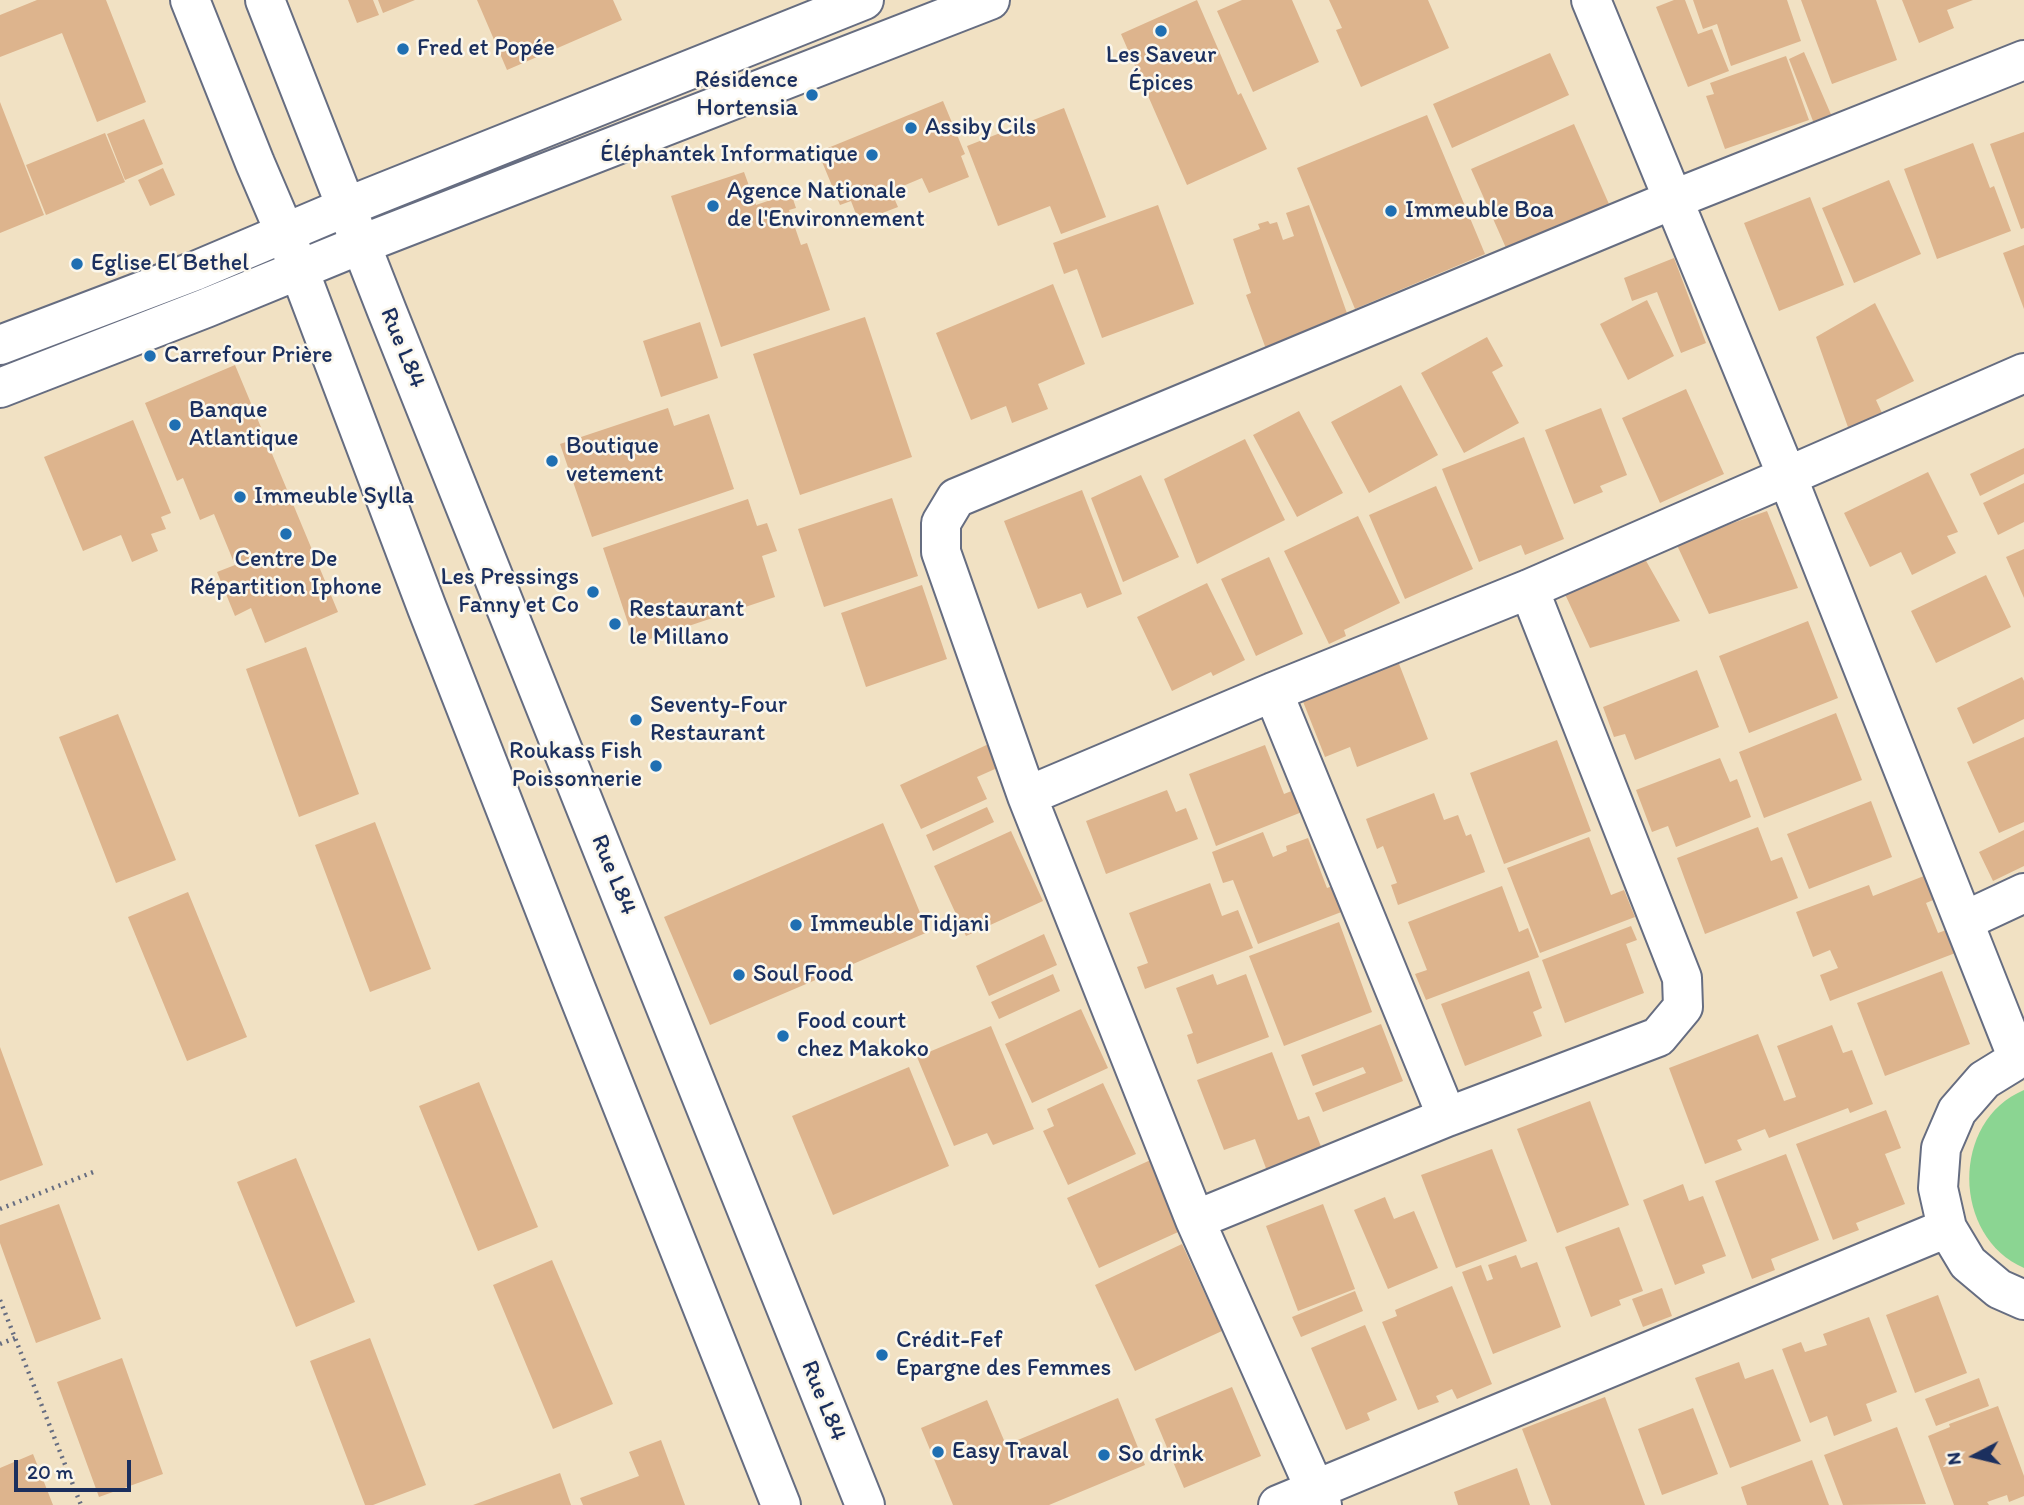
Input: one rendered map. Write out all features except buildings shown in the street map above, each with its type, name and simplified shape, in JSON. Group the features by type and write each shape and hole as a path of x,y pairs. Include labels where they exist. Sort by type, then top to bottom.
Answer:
{"street":[{"path":"190,0 285,233 427,608 781,1505"},
{"name":"Rue L84","path":"265,0 865,1505"},
{"path":"0,345 195,271 346,207 864,0"},
{"path":"0,388 990,0"},
{"path":"1591,0 1787,476 2021,1058 1984,1080 1957,1111 1941,1148 1938,1188 1947,1228 1968,1262 1998,1289 2024,1300"},
{"path":"1319,1498 1195,1220 1027,796 941,552 941,523 956,498 1672,200 2024,60"},
{"path":"1027,796 1273,692 1529,589 2024,373"},
{"path":"1195,1220 1447,1117 1658,1037 1682,1007 1682,978 1529,589"},
{"path":"1273,692 1447,1117"},
{"path":"1964,921 2024,893"},
{"path":"1278,1505 1319,1498 1947,1228"}],"path":[{"path":"0,1209 96,1171"},
{"path":"0,1300 81,1505"},
{"path":"0,1344 15,1338"}],"green space":[{"path":"2024,1090 2024,1268 2000,1253 1983,1231 1973,1206 1969,1179 1972,1152 1983,1127 2000,1105"}],"place":[{"name":"Les Saveur Épices","path":"1161,31"},
{"name":"Fred et Popée","path":"403,49"},
{"name":"Résidence Hortensia","path":"812,95"},
{"name":"Assiby Cils","path":"911,128"},
{"name":"Éléphantek Informatique","path":"872,155"},
{"name":"Agence Nationale de l'Environnement","path":"713,206"},
{"name":"Immeuble Boa","path":"1391,211"},
{"name":"Eglise El Bethel","path":"77,264"},
{"name":"Carrefour Prière","path":"150,356"},
{"name":"Banque Atlantique","path":"175,425"},
{"name":"Boutique vetement","path":"552,461"},
{"name":"Immeuble Sylla","path":"240,497"},
{"name":"Centre De Répartition Iphone","path":"286,534"},
{"name":"Les Pressings Fanny et Co","path":"593,592"},
{"name":"Restaurant le Millano","path":"615,624"},
{"name":"Seventy-Four Restaurant","path":"636,720"},
{"name":"Roukass Fish Poissonnerie","path":"656,766"},
{"name":"Immeuble Tidjani","path":"796,925"},
{"name":"Soul Food","path":"739,975"},
{"name":"Food court chez Makoko","path":"783,1036"},
{"name":"Crédit-Fef Epargne des Femmes","path":"882,1355"},
{"name":"Easy Traval","path":"938,1452"},
{"name":"So drink","path":"1104,1455"}]}
